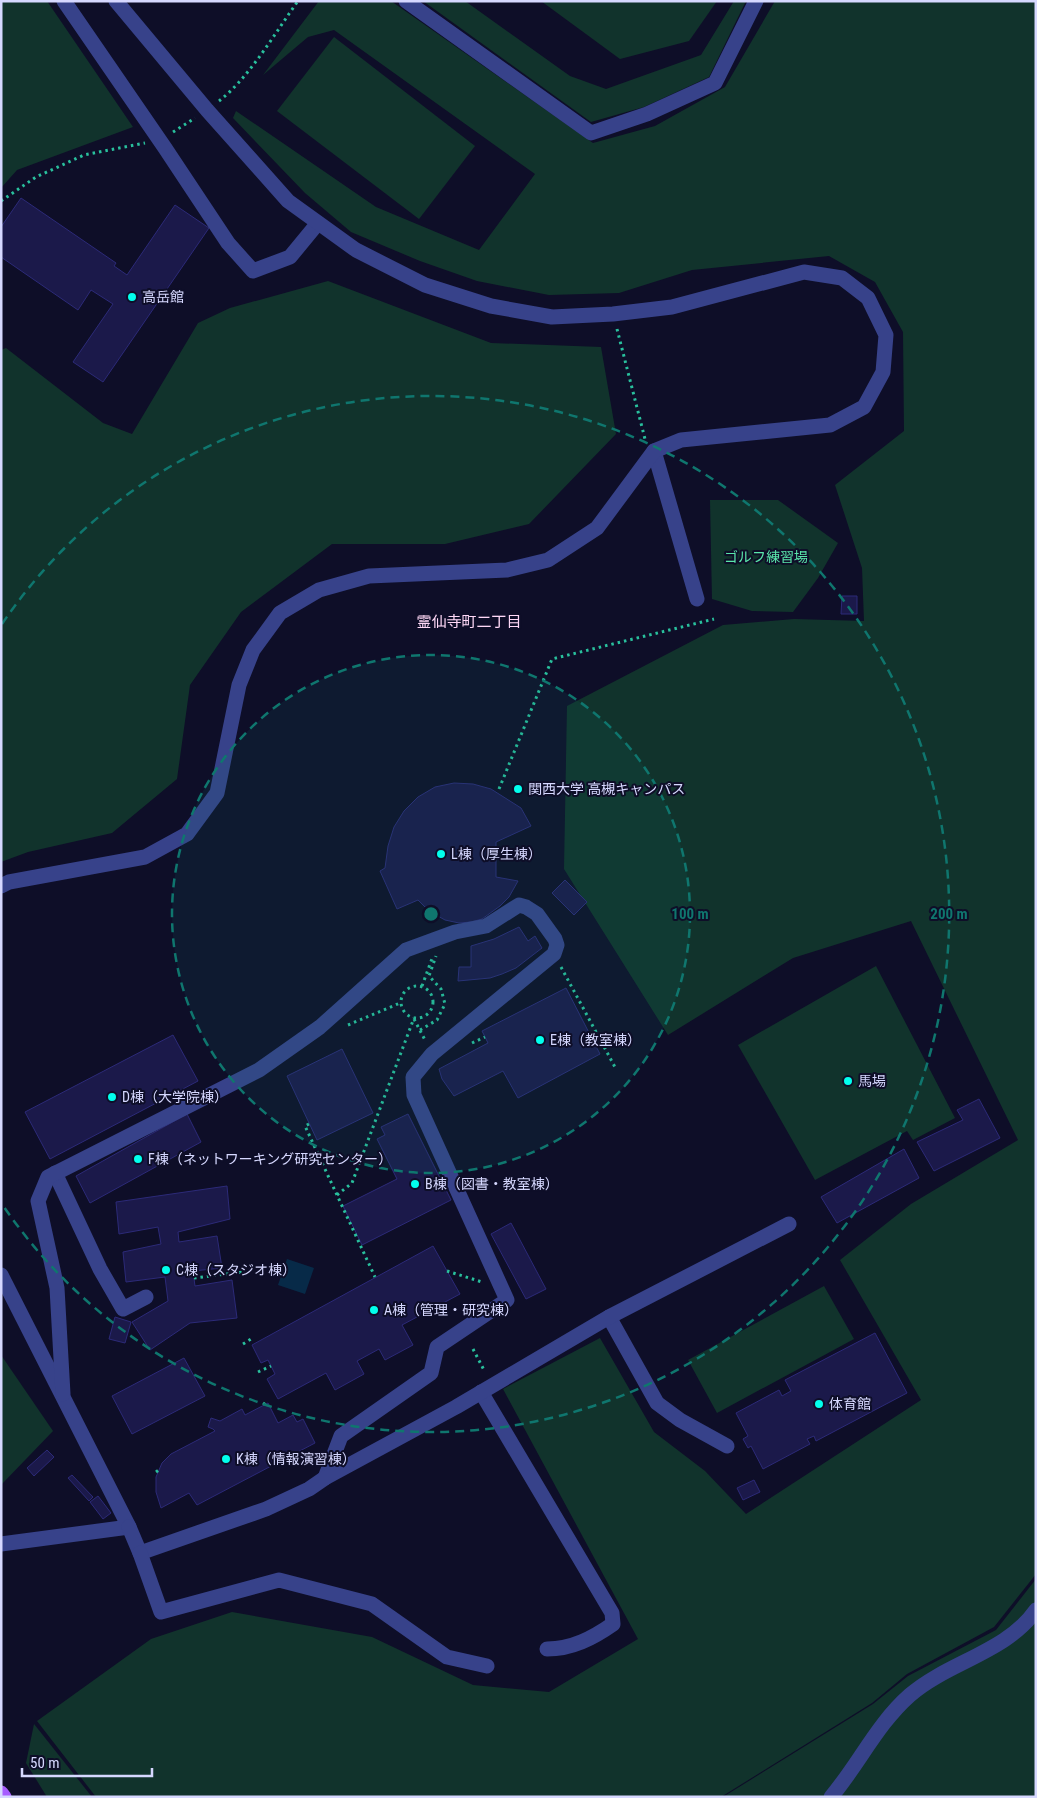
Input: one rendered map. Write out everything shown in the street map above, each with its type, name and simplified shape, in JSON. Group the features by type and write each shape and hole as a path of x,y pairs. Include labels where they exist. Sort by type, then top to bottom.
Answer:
{"main road":[{"path":"1,1793 4,1797"}],"street":[{"path":"64,1 228,243 253,270 290,258 318,223"},
{"path":"1,886 9,882 144,857 186,834 217,793 239,685 253,650 280,613 319,590 369,576 507,570 548,560 597,528 650,447 681,440 830,425 864,407 883,372 886,335 868,298 842,278 804,272 672,307 613,314 552,317 482,303 425,285 356,250 288,201 207,110 116,1"},
{"path":"406,1 591,133 647,114 715,82 756,1"},
{"path":"650,447 697,600"},
{"path":"63,1394 57,1288 38,1201 48,1177 259,1070 329,1019 406,950 455,932 486,926 519,905 526,907 537,914 555,939 557,945 554,954 432,1054 413,1077 414,1095 507,1300 437,1347 431,1374 340,1436 325,1478"},
{"path":"55,1174 100,1269 123,1309 146,1297"},
{"path":"140,1553 266,1509 309,1489 325,1478 486,1389 608,1317 789,1224"},
{"path":"1,1275 129,1527 161,1612 279,1580 372,1604 447,1657 487,1666"},
{"path":"608,1317 657,1403 680,1420 727,1446"},
{"path":"486,1389 612,1613 613,1624 600,1633 582,1642 547,1650"},
{"path":"1,1544 129,1527"},
{"path":"831,1797 846,1779 894,1710 912,1693 957,1664 1005,1639 1036,1610"}],"path":[{"path":"1,201 36,177 84,155 160,140 207,110 230,93 258,58 298,1"},
{"path":"613,314 650,447"},
{"path":"499,788 552,659 714,619"},
{"path":"554,954 616,1069"},
{"path":"420,1030 437,1020 445,1004 441,989 432,978"},
{"path":"412,986 422,986 431,993 432,1009 424,1017 414,1018 404,1013 400,1003 403,992 412,986"},
{"path":"329,1019 348,1025 400,1003"},
{"path":"414,1018 432,1054"},
{"path":"337,1195 352,1183 414,1018"},
{"path":"309,1124 305,1126 375,1277"},
{"path":"447,1271 502,1290"},
{"path":"194,1278 243,1272"},
{"path":"243,1344 251,1339"},
{"path":"473,1349 486,1389"},
{"path":"258,1372 271,1366"},
{"path":"156,1472 160,1469"}],"green space":[{"path":"1,1 47,1 133,127 17,170 1,188"},
{"path":"319,1 391,1 593,143 655,126 725,87 775,1 1036,1 1036,1574 994,1627 907,1674 872,1703 721,1797 96,1797 37,1721 151,1639 232,1612 372,1637 473,1685 549,1692 638,1639 503,1389 600,1338 654,1432 705,1471 746,1514 921,1400 840,1260 911,1204 1018,1140 911,921 793,958 668,1035 564,869 567,706 723,625 794,619 864,621 862,568 835,485 904,431 903,332 875,282 829,256 692,270 619,293 549,295 477,281 420,261 351,232 305,193 233,118 236,111 376,207 479,250 535,174 334,30 308,37 263,75"},
{"path":"423,1 465,1 570,76 606,89 701,55 734,1 746,1 709,77 644,107 591,122"},
{"path":"541,1 717,1 689,41 620,59"},
{"path":"334,37 475,146 419,219 277,111"},
{"path":"328,281 491,343 601,347 616,434 529,524 445,544 332,544 241,612 190,685 177,779 112,833 28,852 1,862 1,350 6,348 103,423 132,434 198,323 230,308"},
{"name":"ゴルフ練習場","path":"710,500 778,500 838,543 818,578 793,612 752,611 712,599"},
{"name":"馬場","path":"876,966 955,1118 913,1140 907,1131 815,1180 738,1045"},
{"path":"824,1286 854,1339 717,1413 688,1360"},
{"path":"1,1355 53,1431 1,1485"},
{"path":"1036,1579 1036,1797 723,1797 873,1704 908,1676 996,1630"},
{"path":"34,1724 92,1797 47,1797 26,1763"}],"water":[{"path":"287,1259 314,1268 305,1294 278,1285"}],"building":[{"name":"高岳館","path":"21,198 116,263 114,266 127,275 175,205 209,228 103,382 73,362 113,304 91,290 78,310 1,257 1,227"},
{"path":"842,596 857,596 857,614 841,614"},
{"name":"L棟（厚生棟）","path":"454,783 473,784 491,789 521,808 531,826 496,842 496,877 518,881 509,897 482,919 459,923 445,920 429,911 418,900 397,909 380,871 385,868 388,846 394,827 404,811 418,797 435,787"},
{"path":"565,880 587,902 574,915 552,893"},
{"path":"519,927 528,941 535,936 542,948 516,968 502,974 490,978 458,981 459,967 471,967 471,946 494,939"},
{"name":"E棟（教室棟）","path":"566,988 600,1054 518,1098 503,1071 454,1096 442,1079 439,1069 488,1043 482,1031"},
{"name":"D棟（大学院棟）","path":"173,1035 198,1081 50,1159 25,1112"},
{"path":"342,1049 373,1113 317,1140 287,1076"},
{"path":"979,1099 1000,1138 934,1171 917,1142 963,1120 957,1110"},
{"name":"F棟（ネットワーキング研究センター）","path":"187,1114 201,1142 90,1203 76,1176"},
{"name":"B棟（図書・教室棟）","path":"408,1114 451,1200 362,1245 343,1206 397,1179 377,1139 385,1135 381,1127"},
{"path":"904,1149 919,1178 837,1223 821,1197"},
{"name":"C棟（スタジオ棟）","path":"227,1186 230,1219 178,1232 179,1242 217,1236 222,1268 193,1271 195,1286 232,1280 237,1318 190,1323 150,1350 132,1322 168,1301 165,1277 126,1282 123,1252 161,1244 158,1227 119,1234 116,1202"},
{"path":"511,1223 546,1289 526,1299 491,1234"},
{"name":"A棟（管理・研究棟）","path":"433,1246 460,1294 402,1325 413,1345 385,1360 379,1349 357,1361 364,1374 335,1390 326,1373 278,1399 267,1379 275,1374 268,1360 261,1363 252,1345"},
{"path":"115,1317 131,1322 125,1343 109,1339"},
{"name":"体育館","path":"875,1333 907,1393 816,1441 814,1436 807,1439 810,1444 763,1469 751,1446 748,1448 743,1439 748,1436 736,1413 779,1390 782,1396 791,1391 785,1380"},
{"path":"184,1358 205,1396 132,1434 112,1396"},
{"name":"K棟（情報演習棟）","path":"268,1403 278,1423 293,1415 297,1422 303,1419 315,1443 197,1505 189,1493 161,1508 156,1492 156,1477 162,1463 171,1454 215,1431 208,1427 211,1418 220,1421 242,1409 245,1415"},
{"path":"47,1450 54,1457 34,1476 27,1468"},
{"path":"72,1475 93,1497 89,1501 68,1478"},
{"path":"754,1480 760,1492 743,1500 737,1488"},
{"path":"98,1496 111,1513 103,1519 90,1502"}],"place":[{"name":"高岳館","path":"132,297"},
{"name":"関西大学 高槻キャンパス","path":"518,789"},
{"name":"L棟（厚生棟）","path":"441,854"},
{"name":"E棟（教室棟）","path":"540,1040"},
{"name":"馬場","path":"848,1081"},
{"name":"D棟（大学院棟）","path":"112,1097"},
{"name":"F棟（ネットワーキング研究センター）","path":"138,1159"},
{"name":"B棟（図書・教室棟）","path":"415,1184"},
{"name":"C棟（スタジオ棟）","path":"166,1270"},
{"name":"A棟（管理・研究棟）","path":"374,1310"},
{"name":"体育館","path":"819,1404"},
{"name":"K棟（情報演習棟）","path":"226,1459"}],"district":[{"name":"霊仙寺町二丁目","path":"469,622"}]}
